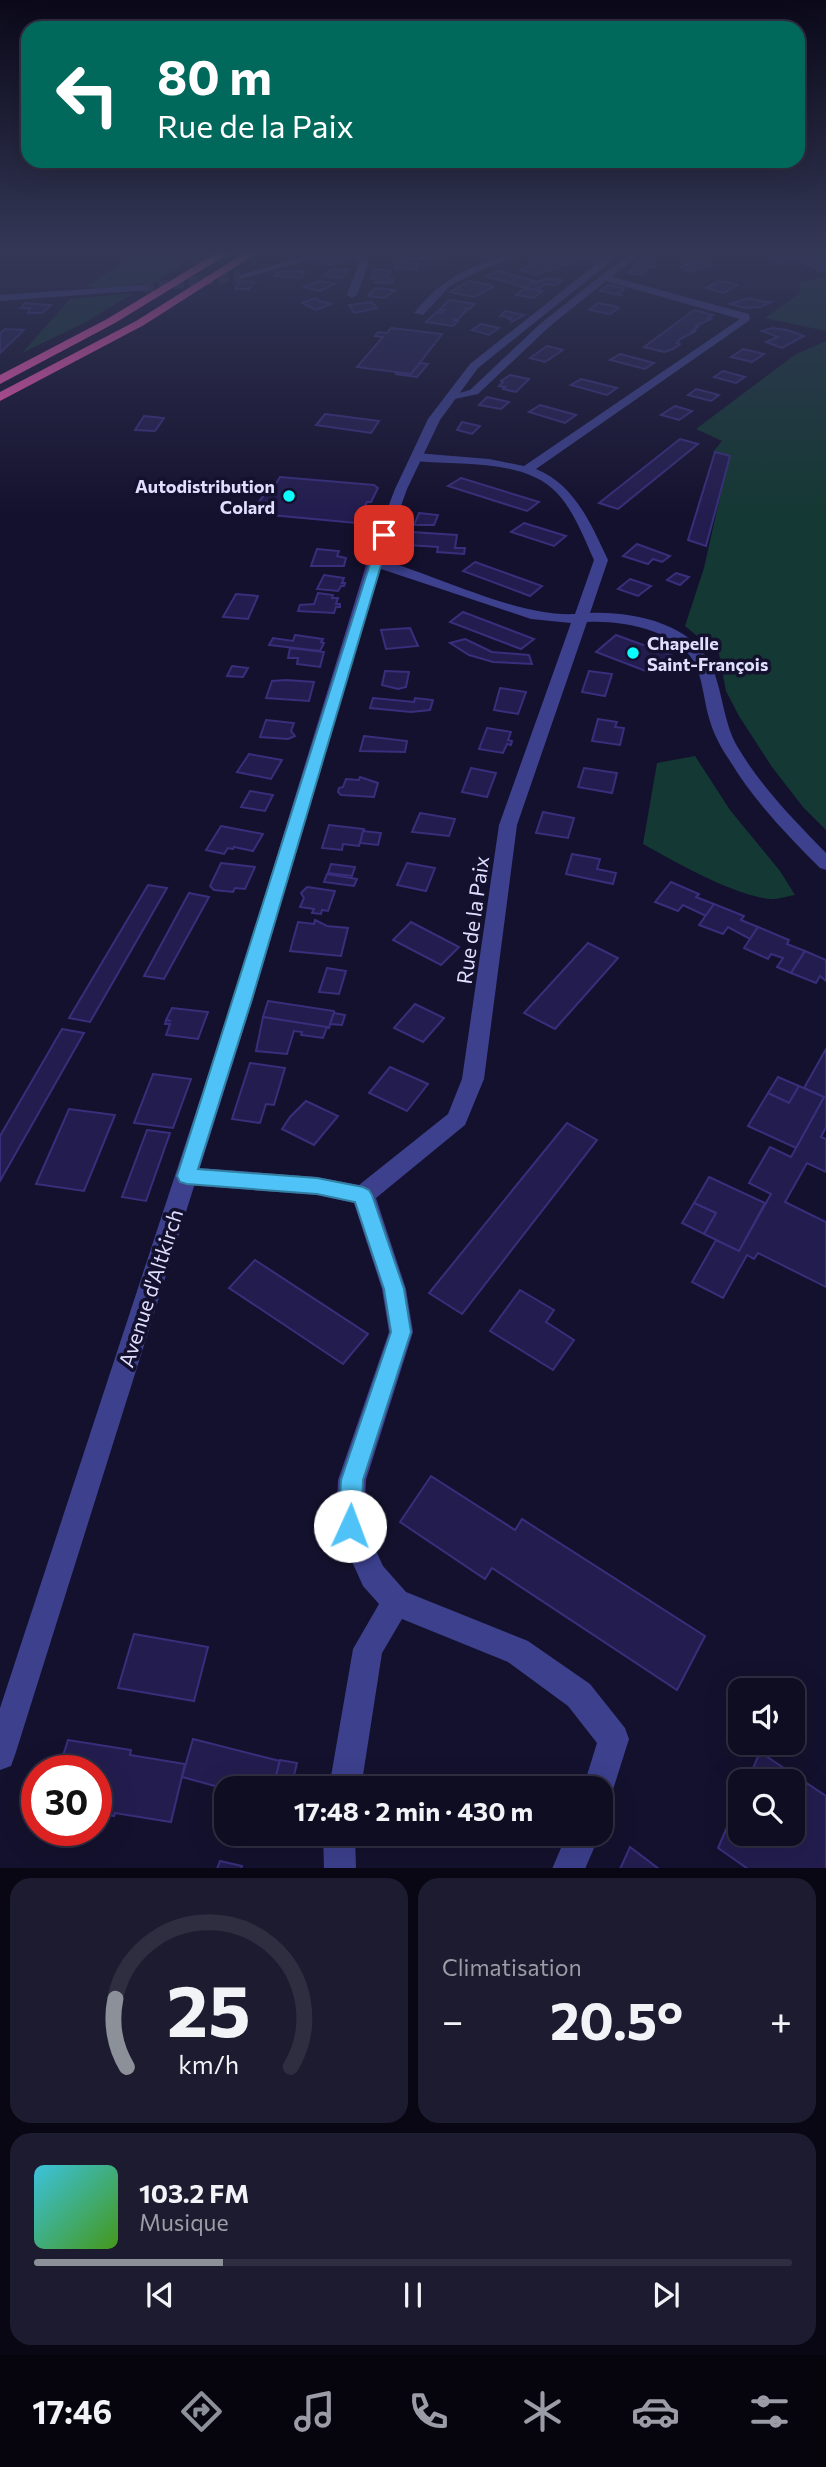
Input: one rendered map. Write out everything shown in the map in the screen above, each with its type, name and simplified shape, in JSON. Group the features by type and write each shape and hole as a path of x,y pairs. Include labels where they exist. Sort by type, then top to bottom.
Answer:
{"highway":[{"path":"0,380 72,341"},
{"path":"0,397 105,341"}],"street":[{"name":"Avenue d'Altkirch","path":"0,1755 243,999 374,562 434,419 474,366 503,341"},
{"path":"449,399 474,392 528,341"},
{"path":"528,469 714,341"},
{"name":"Rue de la Paix","path":"363,1195 457,1119 473,1079 508,825 601,560 592,540 559,487 528,469 416,457"},
{"path":"374,562 539,617 582,620 611,617 673,635 701,659 719,727 749,777 788,825 826,864"},
{"path":"187,1176 317,1186 363,1195 394,1289 401,1332 352,1480 350,1526 373,1576 396,1602 517,1651 579,1695 614,1739 603,1776"},
{"path":"347,1776 368,1649 396,1602"},
{"path":"339,1846 340,1868"},
{"path":"568,1868 578,1846"}],"green space":[{"path":"33,341 46,341 22,353"},
{"path":"826,341 826,830 803,807 772,767 739,716 726,691 719,654 685,626 704,568 729,456 713,452 722,441 696,429 796,354"},
{"path":"695,756 730,810 780,871 795,895 768,899 736,890 643,844 657,763"}],"building":[{"path":"0,341 12,341 0,353"},
{"path":"379,341 436,341 411,374 357,367"},
{"path":"652,341 678,341 680,344 664,352 644,347"},
{"path":"768,341 795,341 782,348 766,342"},
{"path":"547,346 563,350 545,362 530,358"},
{"path":"743,349 764,354 752,362 731,357"},
{"path":"620,354 654,363 645,369 610,360"},
{"path":"420,363 428,364 417,377 395,374 411,374"},
{"path":"723,371 745,377 736,383 714,377"},
{"path":"510,375 529,379 516,392 503,389 505,387 499,386 503,382 501,381"},
{"path":"581,379 617,388 607,395 571,385"},
{"path":"696,389 719,395 711,401 688,395"},
{"path":"487,397 509,402 501,409 479,405"},
{"path":"540,405 576,415 565,423 529,412"},
{"path":"675,406 692,411 679,420 661,415"},
{"path":"325,414 379,421 371,433 316,425"},
{"path":"144,416 164,418 155,431 135,430"},
{"path":"462,422 480,426 472,434 457,430"},
{"path":"680,439 698,444 618,509 599,503"},
{"path":"715,452 730,456 706,546 688,540"},
{"path":"280,477 374,485 378,488 356,523 250,513 265,494 269,495"},
{"path":"461,478 539,502 527,511 448,486"},
{"path":"419,513 438,515 434,525 414,525"},
{"path":"524,523 566,536 554,546 511,532"},
{"path":"412,532 457,535 455,548 465,548 464,554 437,552 438,547 408,545"},
{"path":"637,544 670,556 662,562 653,559 648,564 623,556"},
{"path":"317,549 339,551 337,556 346,558 344,566 311,566"},
{"path":"475,562 542,586 530,596 463,571"},
{"path":"676,573 689,577 680,585 667,580"},
{"path":"324,575 344,578 344,586 338,591 317,589"},
{"path":"630,579 651,586 638,596 618,589"},
{"path":"318,593 338,598 336,604 340,604 340,607 336,607 334,613 298,611 300,605 314,604"},
{"path":"236,594 258,596 248,619 223,617"},
{"path":"463,612 534,639 521,649 450,622"},
{"path":"410,628 418,646 386,649 381,630"},
{"path":"295,635 323,639 321,642 324,643 320,651 269,645 273,638 293,641"},
{"name":"Chapelle Saint-François","path":"616,635 671,655 651,673 596,652"},
{"path":"465,639 492,652 529,655 532,664 493,662 469,655 450,643"},
{"path":"290,648 324,652 320,667 297,664 298,658 288,658"},
{"path":"232,666 248,668 243,677 227,676"},
{"path":"385,671 409,672 406,687 398,689 382,685"},
{"path":"589,671 612,674 605,696 582,692"},
{"path":"272,681 314,682 309,701 266,698"},
{"path":"500,688 526,692 518,714 494,710"},
{"path":"373,698 414,702 415,698 433,700 430,710 411,712 370,708"},
{"path":"598,719 617,722 615,727 624,728 620,745 592,741"},
{"path":"266,720 294,723 291,731 295,736 288,739 260,737"},
{"path":"487,728 511,732 508,740 512,741 511,745 507,744 503,753 479,749"},
{"path":"364,736 407,741 405,752 360,751"},
{"path":"249,754 282,760 271,779 237,772"},
{"path":"471,768 496,773 487,797 462,792"},
{"path":"584,768 617,773 612,793 578,787"},
{"path":"360,777 378,783 374,797 341,795 338,792 346,779 359,780"},
{"path":"250,791 273,795 265,811 241,807"},
{"path":"543,812 574,818 568,838 536,833"},
{"path":"420,813 455,819 449,836 412,832"},
{"path":"329,825 364,829 359,846 343,844 342,850 322,848"},
{"path":"221,826 263,834 253,851 234,847 228,848 224,854 206,850"},
{"path":"363,831 381,833 378,845 360,843"},
{"path":"572,854 600,859 597,869 616,873 613,884 566,874"},
{"path":"221,863 255,867 245,889 235,888 233,892 214,890 210,886"},
{"path":"407,863 435,868 426,891 397,885"},
{"path":"331,864 355,867 352,876 328,873"},
{"path":"327,874 357,879 354,886 324,882"},
{"path":"671,882 714,904 706,916 683,905 678,911 655,902"},
{"path":"148,885 167,888 90,1022 69,1018"},
{"path":"307,887 335,891 328,911 322,910 321,914 312,913 314,909 300,907 304,898 301,893"},
{"path":"189,893 209,897 164,979 144,976"},
{"path":"714,904 744,916 741,920 758,927 750,939 728,927 723,934 699,925"},
{"path":"315,920 327,926 348,928 341,956 290,951 298,922 314,924"},
{"path":"411,922 459,947 441,965 393,940"},
{"path":"758,927 789,940 787,944 805,951 791,973 777,967 783,958 771,954 768,959 744,948"},
{"path":"588,943 618,958 555,1029 524,1013"},
{"path":"805,951 826,960 826,981 820,976 816,983 791,973"},
{"path":"327,968 346,971 339,994 319,992"},
{"path":"268,1001 334,1013 329,1028 263,1017"},
{"path":"415,1004 444,1018 423,1042 394,1028"},
{"path":"172,1008 208,1012 198,1039 166,1035 170,1024 165,1024"},
{"path":"334,1013 345,1015 342,1025 330,1024"},
{"path":"263,1017 327,1027 323,1038 301,1035 302,1032 294,1031 287,1054 256,1051"},
{"path":"62,1029 84,1033 0,1181 0,1136"},
{"path":"826,1049 826,1127 821,1137 826,1139 826,1172 807,1163 785,1202 826,1222 826,1287 758,1253 754,1259 747,1255 723,1298 692,1282 716,1240 739,1251 771,1194 749,1183 770,1147 791,1157 824,1097 804,1088"},
{"path":"250,1063 285,1068 274,1105 266,1104 260,1123 232,1119"},
{"path":"390,1067 428,1084 407,1111 369,1093"},
{"path":"153,1074 191,1079 173,1128 134,1123"},
{"path":"778,1077 799,1086 789,1103 768,1093"},
{"path":"799,1086 824,1097 796,1148 748,1126 768,1093 789,1103"},
{"path":"306,1101 338,1116 314,1145 282,1129"},
{"path":"69,1109 115,1115 84,1191 36,1184"},
{"path":"567,1123 597,1140 462,1314 429,1293"},
{"path":"147,1130 170,1133 146,1201 122,1197"},
{"path":"709,1177 765,1203 739,1251 704,1234 716,1213 694,1203"},
{"path":"694,1203 716,1213 704,1234 682,1223"},
{"path":"255,1260 368,1334 343,1364 229,1288"},
{"path":"520,1290 554,1310 546,1322 574,1340 553,1370 490,1331"},
{"path":"431,1476 515,1530 522,1519 705,1636 677,1690 492,1568 485,1579 400,1522"},
{"path":"134,1634 208,1647 194,1701 118,1688"},
{"path":"193,1739 280,1761 276,1776 214,1776 214,1786 182,1777"},
{"path":"68,1740 131,1750 130,1755 185,1764 171,1822 115,1813 112,1816 112,1755 63,1755"},
{"path":"759,1755 764,1755 786,1769 753,1769"},
{"path":"280,1760 297,1763 294,1776 276,1776"},
{"path":"805,1782 826,1796 826,1868 747,1868 718,1848 728,1825 728,1846 805,1846"},
{"path":"630,1847 658,1868 620,1868"},
{"path":"220,1861 242,1866 241,1868 217,1868"}],"place":[{"name":"Autodistribution Colard","path":"289,496"},
{"name":"Chapelle Saint-François","path":"633,653"}],"route":[{"path":"350,1526 352,1480 401,1332 394,1289 363,1195 317,1186 187,1176 384,535"}]}
